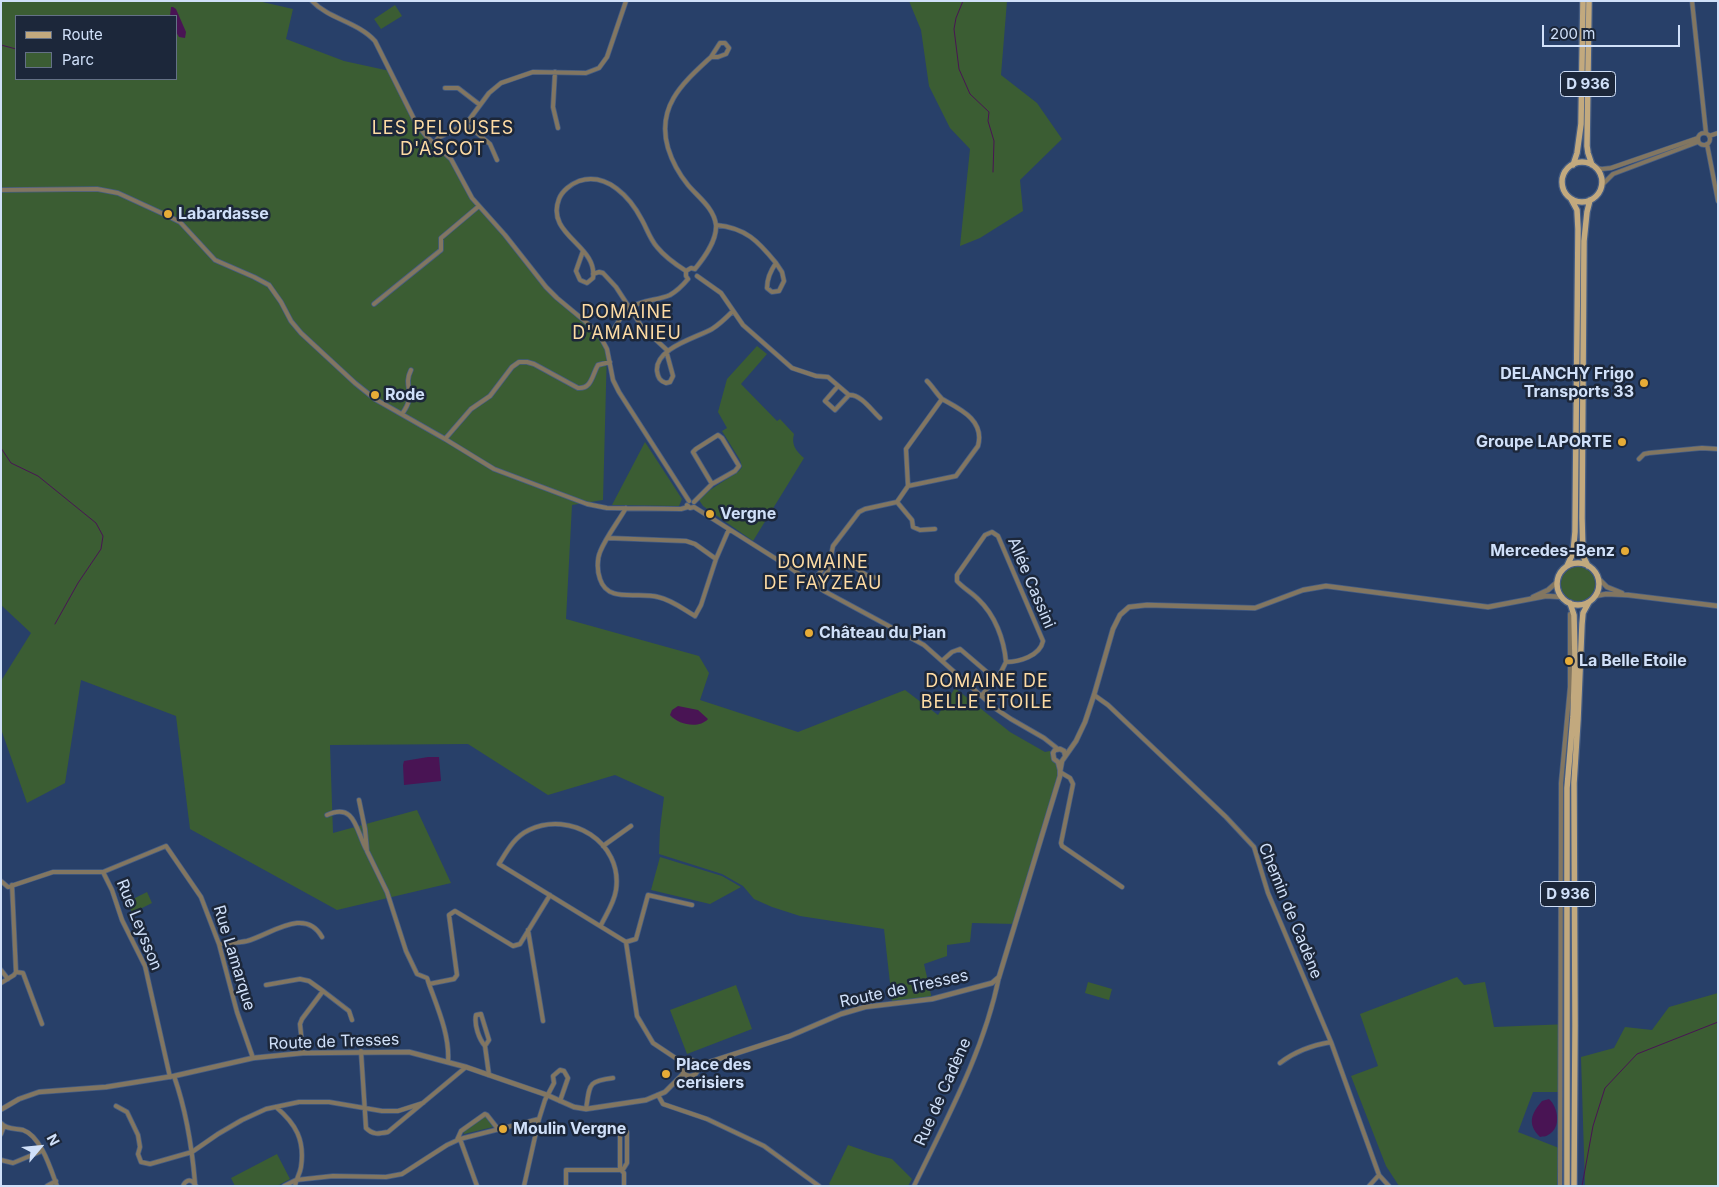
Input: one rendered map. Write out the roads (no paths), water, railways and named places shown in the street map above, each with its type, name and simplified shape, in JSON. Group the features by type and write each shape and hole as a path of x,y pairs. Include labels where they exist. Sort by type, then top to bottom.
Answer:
{"main road":[{"name":"D 936","path":"1573,165 1580,140 1581,124 1583,1"},
{"name":"D 936","path":"1589,1 1587,146 1594,167"},
{"path":"1571,199 1580,202 1590,200 1597,195 1602,185 1600,175 1594,167 1582,163 1573,165 1566,171 1562,182 1565,192 1576,206 1578,218 1578,294 1575,532 1573,553 1557,582 1562,597 1570,603 1580,605 1589,602 1598,590 1598,578 1588,566 1583,556 1582,510 1584,240 1590,200"},
{"path":"1567,566 1578,564 1588,566"},
{"name":"D 936","path":"1574,1186 1574,783 1582,624 1584,609 1589,602"},
{"name":"D 936","path":"1567,1186 1568,788 1575,659 1574,615 1570,603"}],"street":[{"path":"312,1 319,8 372,38 412,116 423,132 454,162 466,187 479,206 505,235 546,287 592,327 603,340 618,392 694,507 817,586 924,644 1002,713 1044,738 1060,749 1065,756"},
{"path":"434,144 438,138 466,124 492,89 506,80 533,72 586,73 599,68 607,57 626,1"},
{"path":"1692,1 1707,135 1710,140 1707,144 1718,201"},
{"path":"695,270 706,256 714,237 716,225 709,209 683,179 675,165 666,140 665,122 670,104 677,92 710,57 720,43 726,43 729,48 726,54 710,57"},
{"path":"555,72 552,107 558,128"},
{"path":"445,88 458,88 480,105"},
{"path":"466,124 490,144 497,160"},
{"path":"1602,185 1613,174 1698,140 1701,134 1718,133"},
{"path":"1594,167 1602,169 1611,168 1698,140"},
{"path":"1698,140 1703,145 1707,144"},
{"path":"583,251 578,265 578,276 583,282 587,283 592,280 592,264 583,251 562,229 556,214 558,199 574,183 589,180 601,181 614,186 628,199 642,219 657,247 673,263 686,271"},
{"path":"1,190 97,189 118,193 180,222 215,260 254,276 269,285 291,321 301,333 375,399 446,439 494,469 587,504 606,508 682,509 694,507"},
{"path":"381,305 376,302 441,250 441,238 479,206"},
{"path":"716,225 738,229 754,238 776,263 782,272 784,281 779,291 772,292 767,288 767,284 776,263"},
{"path":"686,271 691,268 695,270"},
{"path":"695,270 697,276 721,293 743,325 792,368 816,376 828,377 849,395 853,394 862,400 880,418"},
{"path":"686,271 688,279"},
{"path":"593,274 603,273 616,287 642,328 667,353 673,376 670,382 666,383 659,379 657,367 660,360 667,353 684,341 711,330 733,311"},
{"path":"603,340 612,333 621,316 629,309 638,303 671,295 688,279 693,280 697,276"},
{"path":"446,439 471,408 490,396 512,367 519,362 534,364 583,389 590,384 598,365 610,362"},
{"path":"402,414 409,405 411,395 407,378 411,370"},
{"path":"908,486 956,476 978,446 980,436 969,414 942,399 936,393 934,387 927,381"},
{"path":"838,386 825,401 835,410 849,395"},
{"path":"817,586 828,571 831,549 859,512 897,502 908,486 906,449 942,399"},
{"path":"688,507 691,501 712,484 735,471 739,466 722,438 718,435 696,448 693,452 712,484"},
{"path":"1639,459 1649,453 1702,448 1718,449"},
{"path":"897,502 912,520 913,527 920,530 935,529"},
{"path":"626,508 600,552 598,573 601,583 608,592 621,596 648,594 669,600 695,616 701,605 716,559 730,529"},
{"name":"Allée Cassini","path":"992,532 998,536 1043,641 1042,646 1034,655 1006,662 1003,643 994,619 978,599 957,581 959,572 985,535 992,532"},
{"path":"608,538 686,541 695,544 716,559"},
{"path":"812,583 824,567 830,563 854,567 868,576 877,578"},
{"path":"1598,578 1607,587 1628,595"},
{"path":"1526,600 1548,590 1557,582"},
{"path":"999,977 1060,772 1060,761 1076,741 1085,722 1113,629 1120,616 1129,607 1147,605 1255,608 1303,590 1326,586 1488,607 1549,596 1562,597"},
{"path":"1595,596 1606,594 1628,595 1718,606"},
{"path":"1560,1186 1561,783 1570,687 1570,614"},
{"path":"943,660 952,652 960,649 995,679"},
{"path":"981,696 1006,662"},
{"name":"Chemin de Cadène","path":"1094,695 1108,705 1226,817 1254,847 1268,893 1330,1042 1379,1175 1389,1186"},
{"path":"1049,742 1054,759 1060,761"},
{"path":"1053,753 1071,746"},
{"path":"1060,772 1070,778 1073,784 1061,844 1122,887"},
{"path":"359,800 368,851"},
{"path":"327,815 342,811 347,813 368,851 387,892 406,951 418,974 427,978 446,1036 449,1054 448,1062"},
{"path":"601,925 613,903 616,889 616,873 610,855 598,839 582,828 566,823 545,824 528,830 513,842 499,864 626,942 637,1016 653,1043 683,1063"},
{"path":"603,846 631,826"},
{"name":"Rue Lamarque","path":"102,872 166,846 202,898 219,944 237,1012 253,1058"},
{"path":"1,880 8,887 53,872 102,872"},
{"name":"Rue Leysson","path":"102,872 112,890 122,920 145,966 172,1076 179,1090 192,1152 196,1184"},
{"path":"12,885 16,972"},
{"path":"429,984 454,979 457,975 449,916 454,911 513,946 520,944 550,895"},
{"path":"626,942 636,939 648,895 692,905"},
{"path":"219,944 246,941 287,924 295,923 303,923 317,929 322,937"},
{"path":"528,930 542,1021"},
{"path":"1,970 8,979"},
{"path":"1,983 16,972 23,973 42,1024"},
{"name":"Route de Tresses","path":"698,1066 790,1036 841,1014 865,1007 932,999 992,983 999,977"},
{"name":"Rue de Cadène","path":"914,1186 972,1067 995,997 999,977"},
{"path":"266,985 300,979 309,981 349,1011 352,1020"},
{"path":"303,1054 300,1024 323,991"},
{"path":"485,1046 489,1040 482,1014 476,1015 475,1020 481,1041 485,1046 489,1075"},
{"path":"1280,1063 1295,1053 1330,1042"},
{"path":"361,1051 366,1128 372,1133 388,1132 466,1067"},
{"name":"Route de Tresses","path":"2,1108 19,1099 39,1092 106,1087 172,1076 253,1058 361,1051 409,1052 448,1062 547,1095 574,1107 586,1109 646,1100 665,1092 684,1073"},
{"path":"687,1060 692,1060 698,1066 694,1075 689,1076 684,1073 683,1063 687,1060"},
{"path":"524,1186 540,1119 547,1095 554,1083 553,1076 556,1072 564,1071 568,1078 560,1101"},
{"path":"586,1109 590,1087 597,1080 613,1078"},
{"path":"658,1095 663,1104 707,1119 764,1146 819,1186"},
{"path":"116,1106 127,1112 138,1134 140,1146 138,1154 141,1162 150,1164 192,1152 242,1120 266,1109 299,1102 329,1102 382,1111 398,1111 423,1103"},
{"path":"276,1107 290,1118 298,1132 302,1146 301,1169 295,1186"},
{"path":"1,1115 2,1108"},
{"path":"477,1186 458,1139 460,1131 485,1114 498,1129"},
{"path":"284,1186 296,1180 333,1176 386,1177 402,1174 446,1144 458,1139 540,1119"},
{"path":"1,1134 2,1125 29,1133 47,1159 57,1184 47,1186"},
{"path":"566,1186 566,1170 621,1170 627,1163 627,1132 624,1130 620,1133 621,1170 624,1173 624,1186"},
{"path":"1,1160 10,1164 42,1151"},
{"path":"184,1184 194,1169"},
{"path":"1369,1186 1379,1175"},
{"path":"184,1184 191,1181 196,1184"}],"waterway":[{"path":"963,1 954,29 959,69 970,94 989,112 988,121 994,141 993,172"},
{"path":"1,45 15,49"},
{"path":"1,448 11,463 38,476 96,523 103,536 101,549 78,583 55,624"},
{"path":"1582,1186 1593,1126 1605,1088 1637,1054 1718,1022"}],"place":[{"name":"Labardasse","path":"168,214"},
{"name":"DELANCHY Frigo Transports 33","path":"1644,383"},
{"name":"Rode","path":"375,395"},
{"name":"Groupe LAPORTE","path":"1622,442"},
{"name":"Vergne","path":"710,514"},
{"name":"Mercedes-Benz","path":"1625,551"},
{"name":"Château du Pian","path":"809,633"},
{"name":"La Belle Etoile","path":"1569,661"},
{"name":"Place des cerisiers","path":"666,1074"},
{"name":"Moulin Vergne","path":"503,1129"}],"district":[{"name":"LES PELOUSES D'ASCOT","path":"443,139"},
{"name":"DOMAINE D'AMANIEU","path":"627,323"},
{"name":"DOMAINE DE FAYZEAU","path":"823,573"},
{"name":"DOMAINE DE BELLE ETOILE","path":"987,692"}]}
